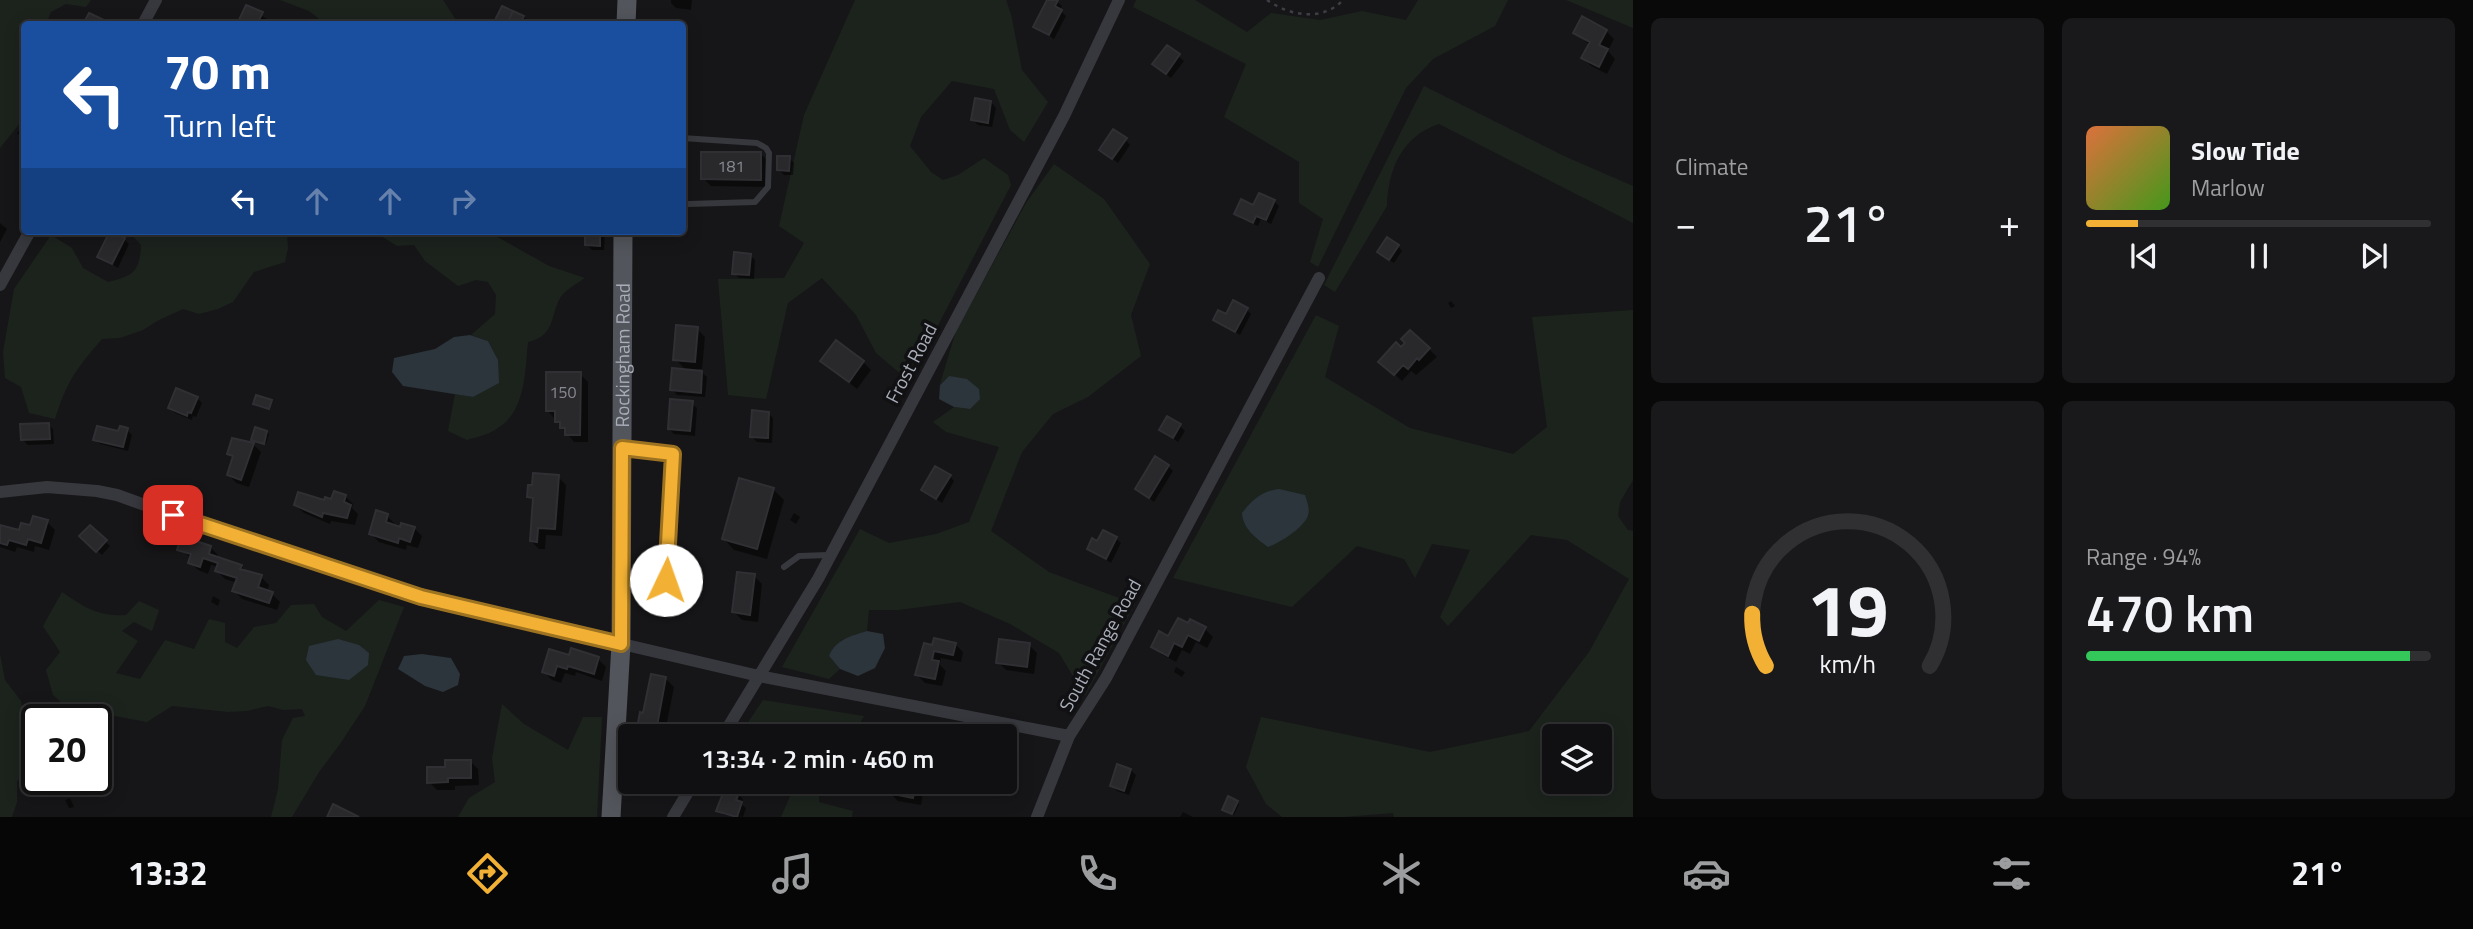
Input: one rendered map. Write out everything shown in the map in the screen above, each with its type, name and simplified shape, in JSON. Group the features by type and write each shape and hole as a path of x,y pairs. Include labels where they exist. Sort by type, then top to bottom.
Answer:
{"main road":[{"path":"626,21 627,0"},
{"name":"Rockingham Road","path":"611,817 621,644 623,235"}],"street":[{"path":"145,21 156,0"},
{"name":"Frost Road","path":"730,724 831,555 1064,116 1119,0"},
{"path":"0,285 28,235"},
{"name":"South Range Road","path":"0,492 71,488 117,495 211,529 421,597 759,676 1069,736 1106,678 1319,278"},
{"path":"1037,817 1069,736"},
{"path":"673,817 687,794"}],"lane":[{"path":"686,138 757,143 769,153 768,187 755,202 686,203"},
{"path":"622,448 673,454 666,580"},
{"path":"784,567 799,556 831,555"}],"path":[{"path":"1267,0 1283,10 1306,15 1324,12 1343,0"}],"shaded area":[{"path":"0,0 91,0 86,7 66,4 51,12 47,21 21,21 21,122 0,148"},
{"path":"280,0 443,0 457,21 322,21 309,11"},
{"path":"855,0 1006,0 1022,70 1048,102 1024,142 1010,130 994,89 952,81 921,117 910,146 931,172 943,180 958,175 984,158 1008,175 1011,185 909,381 876,353 856,315 822,278 788,303 766,399 728,395 718,279 784,278 804,243 779,226 804,115"},
{"path":"1136,0 1195,0 1247,32 1271,13 1320,20 1362,11 1406,20 1418,0 1508,0 1495,26 1433,59 1406,88 1318,267 1310,262 1323,219 1299,203 1299,162 1224,117 1246,64 1133,7"},
{"path":"1566,0 1633,0 1633,28"},
{"path":"1424,86 1564,156 1633,186 1633,223 1439,124 1426,129 1407,145 1390,179 1387,206 1335,292 1324,285"},
{"path":"1054,164 1104,199 1150,264 1131,315 1141,356 1088,397 1053,414 1022,452 991,531 1049,572 1135,604 1085,696 1059,653 1010,624 960,602 898,610 869,610 867,631 842,640 829,656 840,669 829,679 782,667 860,529 889,543 936,534 969,522 999,447 946,432 933,422 954,407 970,409 949,376 940,384 956,331 1026,203"},
{"path":"51,235 72,248 83,268 108,282 134,271 139,261 141,245 132,235 287,235 288,248 285,262 254,272 233,302 199,314 183,309 143,330 120,338 102,339 73,376 55,419 29,413 21,387 5,378 3,352 14,289"},
{"path":"379,235 494,235 549,266 585,278 561,297 550,326 543,336 528,342 525,377 519,401 507,421 495,430 467,440 448,431 455,394 473,397 498,360 488,341 471,335 495,314 496,295 488,282 476,280 458,286 425,261 414,245 397,246"},
{"path":"1633,310 1633,480 1620,502 1618,516 1628,530 1633,531 1633,817 1394,817 1393,813 1343,817 1282,817 1266,804 1246,767 1261,717 1430,752 1529,731 1589,652 1629,579 1567,540 1531,535 1448,626 1440,617 1470,550 1432,544 1415,578 1404,559 1357,546 1292,607 1173,578 1316,315 1339,326 1325,377 1410,428 1513,454 1547,427 1532,317"},
{"path":"470,335 488,341 498,360 499,383 473,397 403,386 392,372 394,358 435,349 454,337"},
{"path":"949,376 967,379 979,389 980,399 970,409 954,407 939,399 940,385"},
{"path":"1279,489 1305,495 1308,515 1295,531 1268,547 1248,528 1242,513 1258,497"},
{"path":"62,592 99,613 126,615 139,601 159,610 152,631 134,622 122,631 138,641 116,673 140,679 165,640 194,649 209,619 225,623 225,642 237,648 254,627 276,623 291,605 314,604 322,617 346,631 379,600 404,607 365,706 319,772 292,817 271,817 278,789 282,740 293,718 305,716 302,709 283,710 268,706 228,712 172,706 147,722 112,716 112,704 63,704 53,695 46,670 60,652 43,626"},
{"path":"867,631 883,634 885,648 875,668 858,676 840,669 829,656 832,650 845,639"},
{"path":"338,639 359,645 369,653 368,665 349,680 316,675 306,660 309,646"},
{"path":"0,654 5,680 21,704 21,776 17,782 17,802 12,817 0,817"},
{"path":"422,654 451,658 460,674 458,685 443,692 425,686 398,669 404,656"},
{"path":"763,700 864,716 859,724 747,724"},
{"path":"502,704 524,724 568,750 583,717 602,717 597,817 458,817 469,798 495,782 492,758"},
{"path":"791,794 819,794 819,802 853,811 852,817 781,817"}],"building":[{"path":"1047,0 1058,0 1055,6 1062,10 1049,35 1033,27"},
{"path":"246,5 263,12 258,21 238,21"},
{"path":"502,6 513,11 508,21 494,21"},
{"path":"513,11 524,16 522,21 508,21"},
{"path":"89,13 104,20 104,21 85,21"},
{"path":"1582,16 1607,30 1599,45 1608,49 1599,67 1581,58 1590,42 1573,33"},
{"path":"1167,45 1180,54 1166,74 1152,64"},
{"path":"975,98 991,101 988,123 971,120"},
{"path":"1113,129 1127,138 1112,159 1099,150"},
{"path":"701,152 761,152 761,180 701,179"},
{"path":"777,156 790,156 789,171 777,170"},
{"path":"1259,193 1275,200 1266,220 1256,216 1253,223 1234,214 1241,199 1253,205"},
{"path":"108,235 125,238 112,264 97,257"},
{"path":"585,235 600,235 600,246 585,245"},
{"path":"1387,237 1399,245 1389,260 1377,252"},
{"path":"734,252 751,254 749,275 732,274"},
{"path":"1233,300 1248,308 1235,332 1213,320 1218,310 1226,314"},
{"path":"676,325 698,327 695,362 673,360"},
{"path":"1410,330 1430,348 1408,369 1403,365 1394,375 1378,362 1396,342 1401,347 1405,343 1401,339"},
{"path":"836,340 864,361 849,382 820,361"},
{"path":"672,368 702,371 701,393 670,390"},
{"path":"546,372 581,372 580,435 565,435 565,428 560,428 560,422 555,422 555,411 546,411"},
{"path":"176,388 198,397 187,416 168,408"},
{"path":"256,395 272,400 269,409 253,404"},
{"path":"670,399 693,401 690,431 668,429"},
{"path":"752,410 769,412 768,438 750,437"},
{"path":"1167,416 1181,424 1173,438 1159,430"},
{"path":"49,423 50,439 21,440 20,424"},
{"path":"97,426 118,431 120,426 128,428 123,447 93,440"},
{"path":"255,427 267,431 264,444 251,440"},
{"path":"232,438 254,443 241,480 227,475 233,456 227,454"},
{"path":"1155,456 1169,465 1149,498 1135,489"},
{"path":"935,466 951,475 936,499 921,490"},
{"path":"533,473 559,475 555,529 538,528 537,542 530,541 533,498 527,497"},
{"path":"739,478 774,488 757,549 722,539"},
{"path":"334,491 346,495 344,502 351,505 347,518 323,513 322,517 294,505 298,492 324,500 325,497 331,499"},
{"path":"376,510 388,514 386,522 400,527 401,523 415,527 410,542 399,538 398,543 369,534"},
{"path":"33,516 48,520 41,543 28,539 26,545 9,540 7,545 0,543 0,525 19,530 21,523 30,525"},
{"path":"90,525 107,540 96,552 79,536"},
{"path":"1103,530 1117,537 1106,559 1087,549 1092,538 1097,541"},
{"path":"181,536 211,546 209,554 242,565 240,569 262,575 258,587 273,592 269,603 232,591 237,578 215,571 218,563 203,558 200,567 188,563 191,554 177,550"},
{"path":"737,572 755,574 750,615 732,612"},
{"path":"1178,618 1188,623 1190,619 1206,627 1199,641 1188,635 1182,647 1174,643 1168,656 1151,647 1159,631 1168,636"},
{"path":"934,638 956,643 953,655 934,651 932,660 939,661 935,679 915,675 924,643 932,645"},
{"path":"999,639 1030,643 1027,667 996,663"},
{"path":"571,648 599,657 594,674 568,666 567,669 557,666 554,676 542,672 549,649 569,655"},
{"path":"651,674 666,677 657,724 638,724 640,712 643,713"},
{"path":"445,760 471,760 471,778 448,778 448,782 427,783 427,767 445,767"},
{"path":"1117,764 1131,769 1124,791 1110,786"},
{"path":"723,794 739,794 736,800 742,802 737,817 716,811"},
{"path":"893,794 914,794 913,798"},
{"path":"1228,796 1238,801 1232,814 1222,810"},
{"path":"333,804 359,817 327,817"}],"route":[{"path":"173,515 421,597 621,644 622,448 673,454 666,580"}]}
